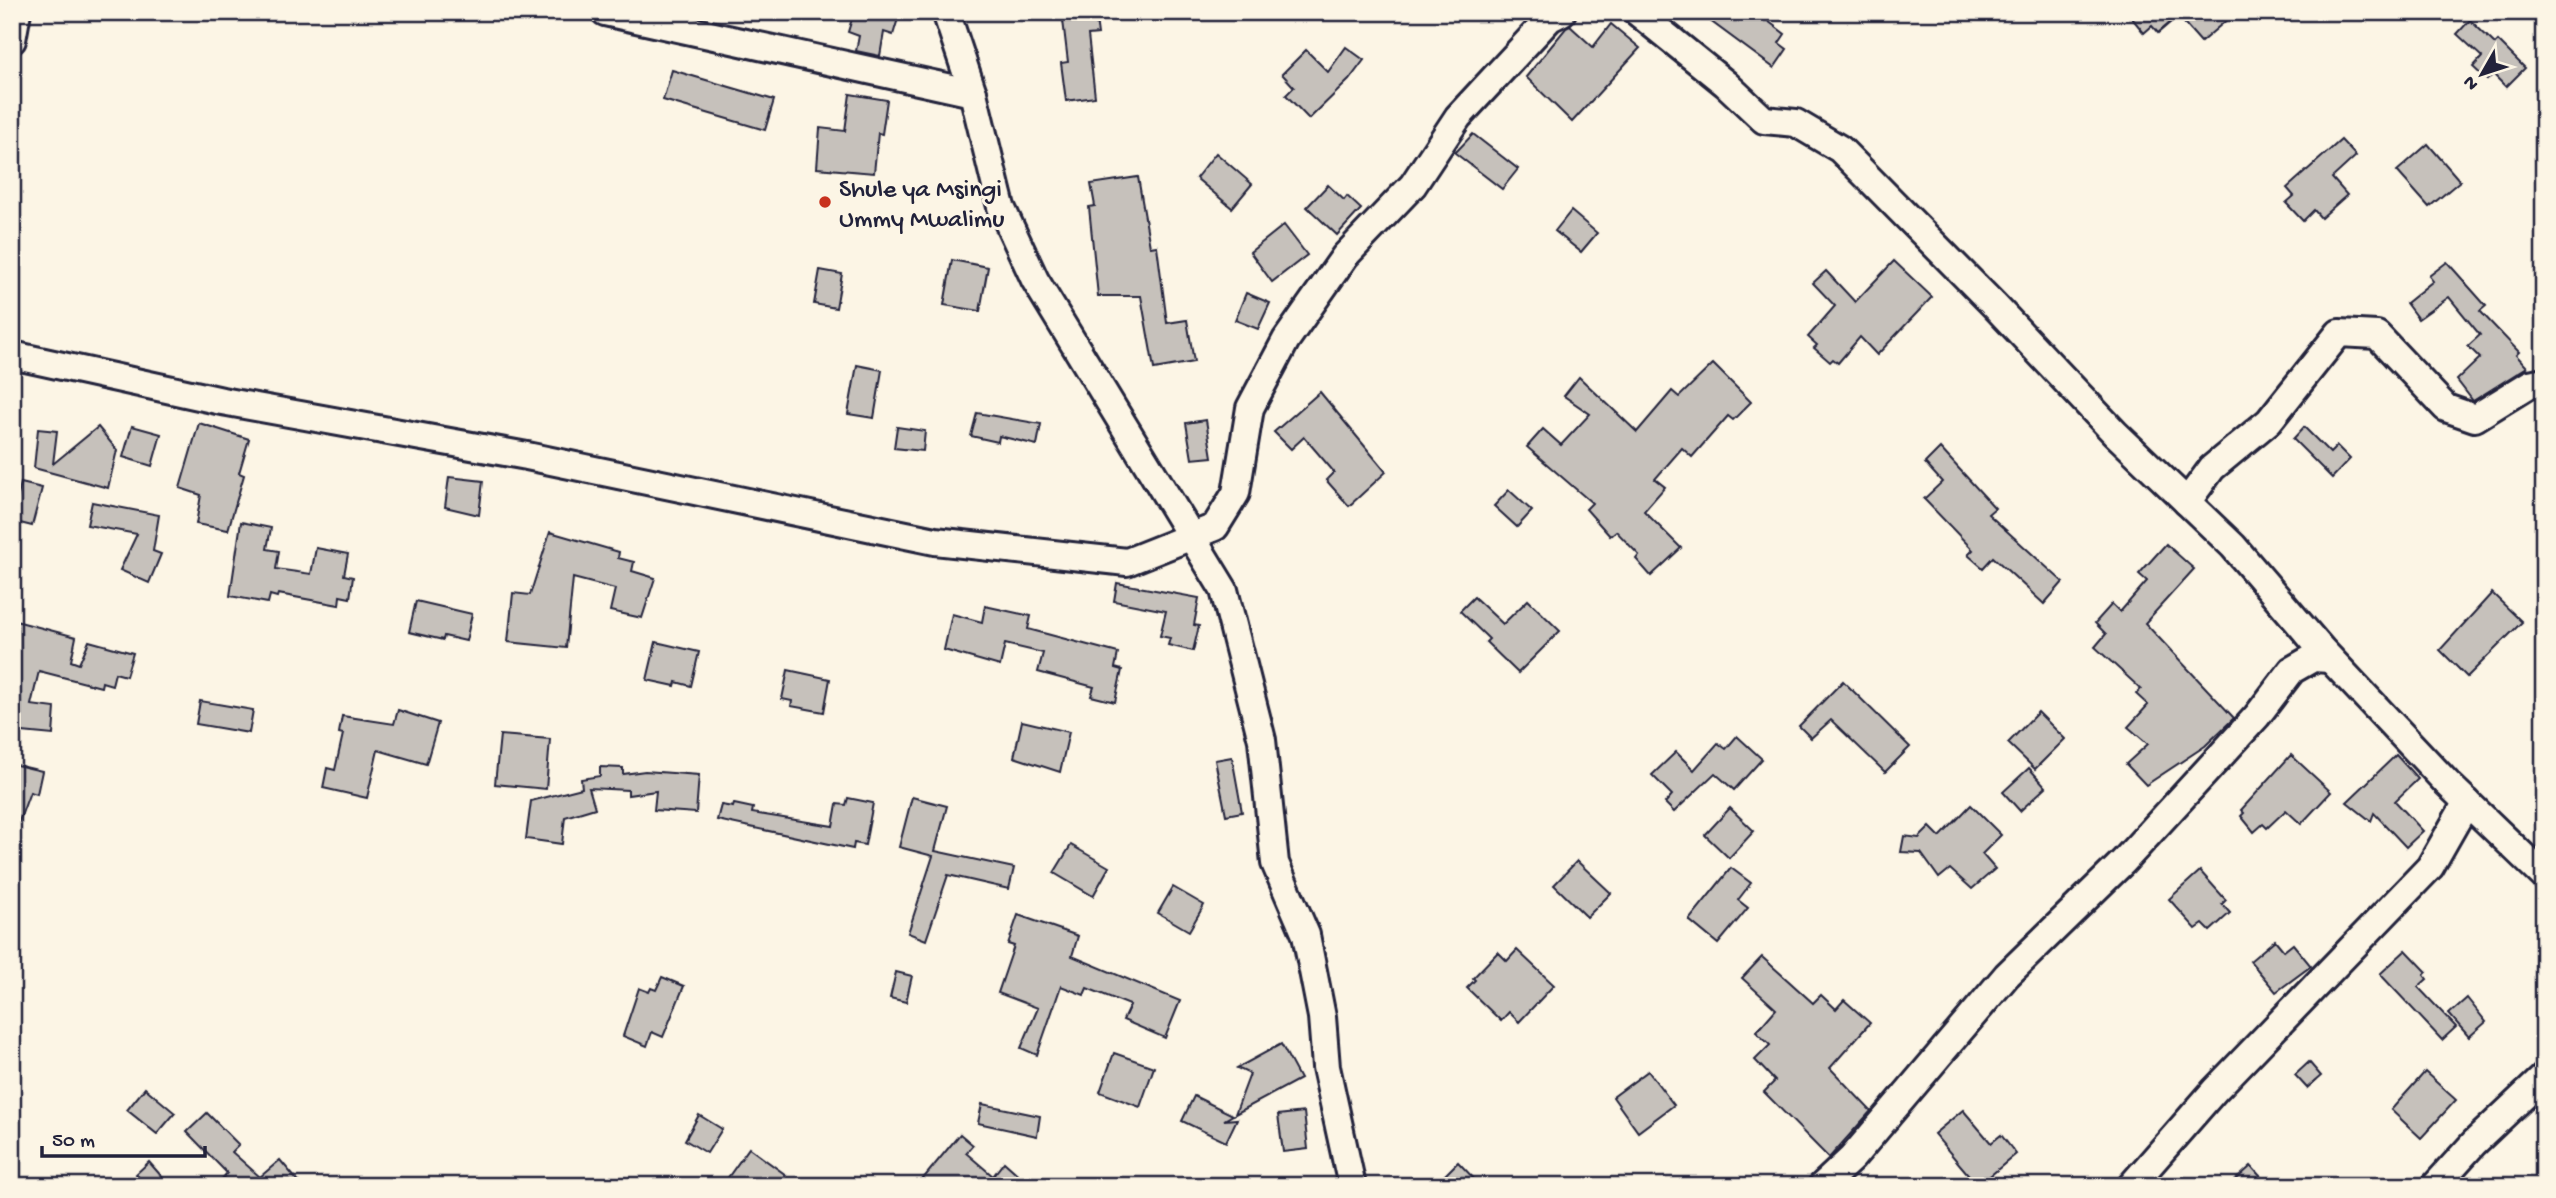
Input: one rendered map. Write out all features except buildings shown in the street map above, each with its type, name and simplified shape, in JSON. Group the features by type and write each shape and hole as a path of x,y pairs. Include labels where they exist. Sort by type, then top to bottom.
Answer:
{"street":[{"path":"12,40 17,12"},
{"path":"605,12 973,93"},
{"path":"946,12 973,93 1001,207 1035,280 1224,590 1262,740 1276,863 1306,934 1322,1017 1326,1067 1352,1186"},
{"path":"12,355 222,401 527,456 935,541 1127,562 1215,527 1236,493 1250,408 1286,340 1345,256 1413,185 1458,117 1550,18 1562,12"},
{"path":"1637,12 1726,83 1764,120 1796,123 1840,149 1994,304 2115,433 2233,546 2330,659 2467,802 2539,862"},
{"path":"2187,502 2212,468 2269,421 2339,333 2377,335 2445,408 2475,418 2530,384 2544,381"},
{"path":"1822,1186 1852,1158 2007,975 2123,862 2257,716 2292,670 2313,658 2330,659"},
{"path":"2131,1186 2215,1090 2430,867 2467,802"},
{"path":"2435,1186 2474,1143 2544,1077"}],"place":[{"name":"Shule ya Msingi Ummy Mwalimu","path":"825,202"}]}
